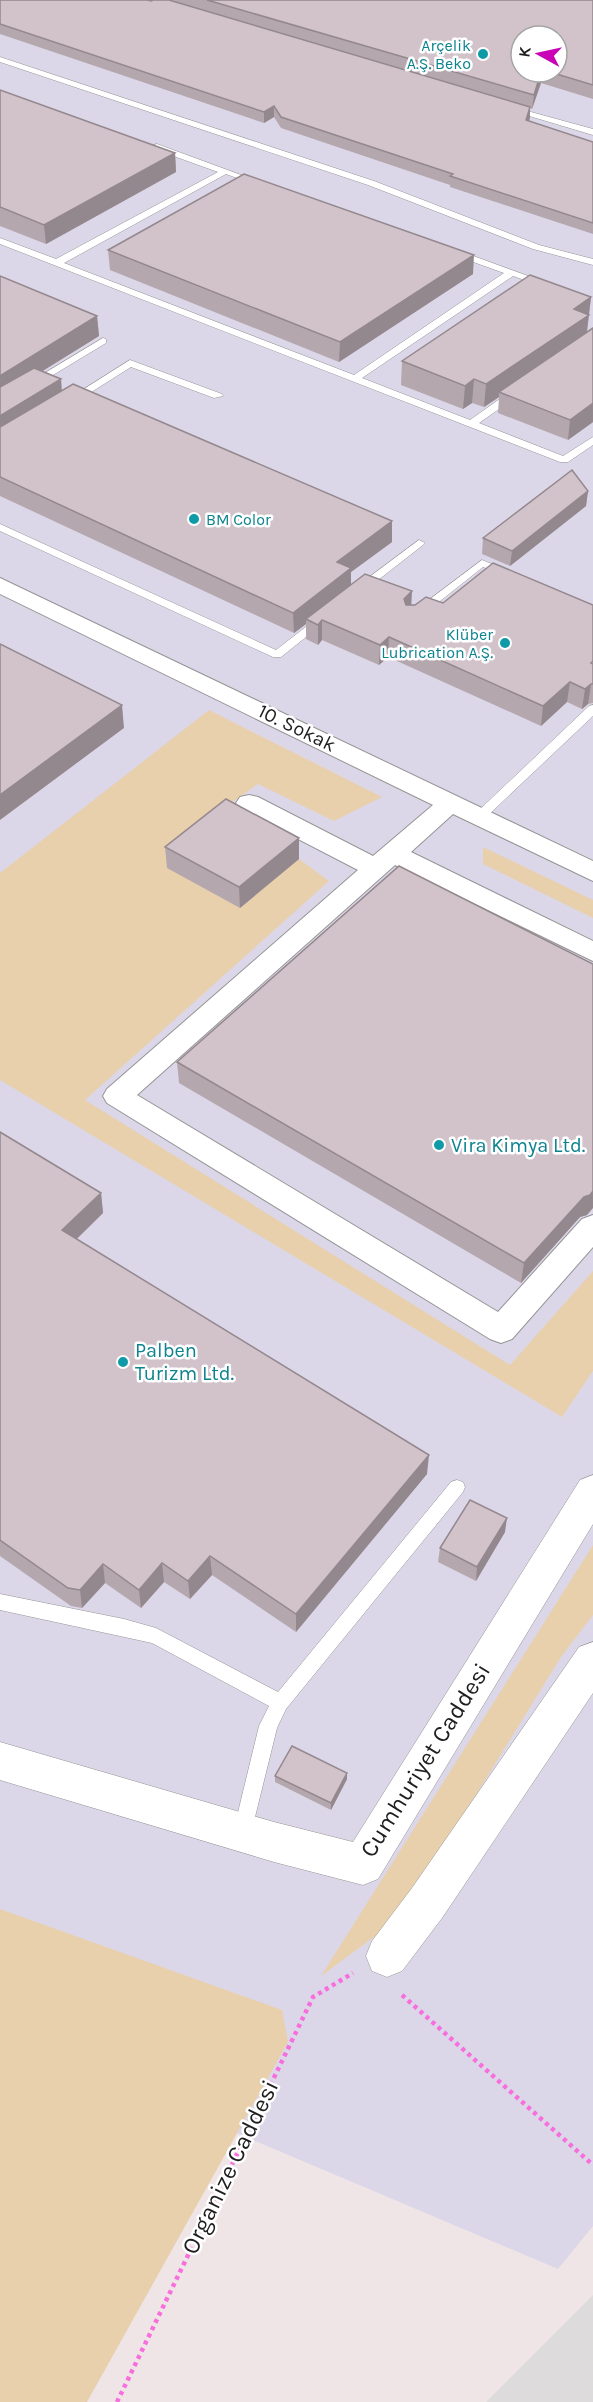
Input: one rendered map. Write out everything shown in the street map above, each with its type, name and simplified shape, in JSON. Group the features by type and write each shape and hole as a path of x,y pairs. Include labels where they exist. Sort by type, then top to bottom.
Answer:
{"street":[{"name":"10. Sokak","path":"0,585 593,872"},
{"path":"450,802 117,1096 501,1330 593,1227"},
{"path":"249,803 593,952"},
{"name":"Cumhuriyet Caddesi","path":"0,1761 242,1833 363,1865 593,1491"},
{"path":"375,1961 427,1903 593,1660"}],"lane":[{"path":"0,59 371,183 536,247 593,262"},
{"path":"501,105 593,132"},
{"path":"151,144 270,187"},
{"path":"56,263 226,171"},
{"path":"0,241 564,460 593,440"},
{"path":"446,249 552,286"},
{"path":"354,379 512,272"},
{"path":"0,404 103,341"},
{"path":"60,407 130,363 218,396"},
{"path":"471,424 527,385"},
{"path":"0,527 277,655 330,613"},
{"path":"348,599 419,543"},
{"path":"410,621 482,563 522,579"},
{"path":"479,817 593,710"},
{"path":"242,1833 268,1726 280,1703 457,1486"},
{"path":"0,1602 124,1627 156,1636 280,1703"}],"path":[{"name":"Organize Caddesi","path":"117,2402 313,1996 375,1961"},
{"path":"402,1995 593,2165"}],"shaded area":[{"path":"0,0 593,0 593,2226 558,2269 0,2033"},
{"path":"209,710 382,797 334,821 258,784 214,815 299,859 329,881 85,1100 510,1365 593,1271 593,1371 562,1417 0,1080 0,873"},
{"path":"483,847 593,900 593,918 483,864"},
{"path":"593,1545 593,1615 561,1657 437,1858 393,1923 321,1976"},
{"path":"0,1909 282,2010 288,2042 87,2402 0,2402"},
{"path":"593,2295 593,2402 486,2402"}],"building":[{"path":"0,0 169,0 530,107 526,120 593,142 593,223 281,117 274,106 264,112 0,24"},
{"name":"Arçelik A.Ş. Beko","path":"207,0 593,0 593,85 569,78 569,24 509,24 509,84 537,84 534,95"},
{"path":"0,90 175,153 44,225 0,207"},
{"path":"244,174 474,255 340,342 108,250"},
{"path":"530,275 591,297 574,309 589,315 486,384 474,379 465,386 402,361"},
{"path":"0,276 97,316 0,376"},
{"path":"593,328 593,403 570,420 499,392"},
{"path":"34,368 61,379 0,416 0,387"},
{"name":"BM Color","path":"73,384 392,521 337,562 351,568 293,613 0,477 0,427"},
{"path":"572,470 588,491 512,551 483,538"},
{"name":"Klüber Lubrication A.Ş.","path":"493,563 593,605 593,661 591,663 593,664 593,684 585,689 570,682 543,706 389,637 380,645 322,620 318,625 306,619 365,574 412,591 404,599 406,605 415,605 426,597 443,603"},
{"path":"0,644 122,705 0,795"},
{"path":"226,799 299,838 239,887 165,847"},
{"name":"Vira Kimya Ltd.","path":"399,866 593,964 593,1191 584,1197 524,1263 177,1062"},
{"name":"Palben Turizm Ltd.","path":"0,1132 101,1193 62,1230 429,1455 296,1614 210,1556 188,1581 162,1563 139,1590 103,1564 80,1590 68,1588 0,1540"},
{"path":"470,1500 507,1518 477,1567 440,1548"},
{"path":"292,1746 347,1773 331,1803 275,1776"}],"place":[{"name":"Arçelik A.Ş. Beko","path":"483,54"},
{"name":"BM Color","path":"194,519"},
{"name":"Klüber Lubrication A.Ş.","path":"505,643"},
{"name":"Vira Kimya Ltd.","path":"439,1145"},
{"name":"Palben Turizm Ltd.","path":"123,1362"}]}
